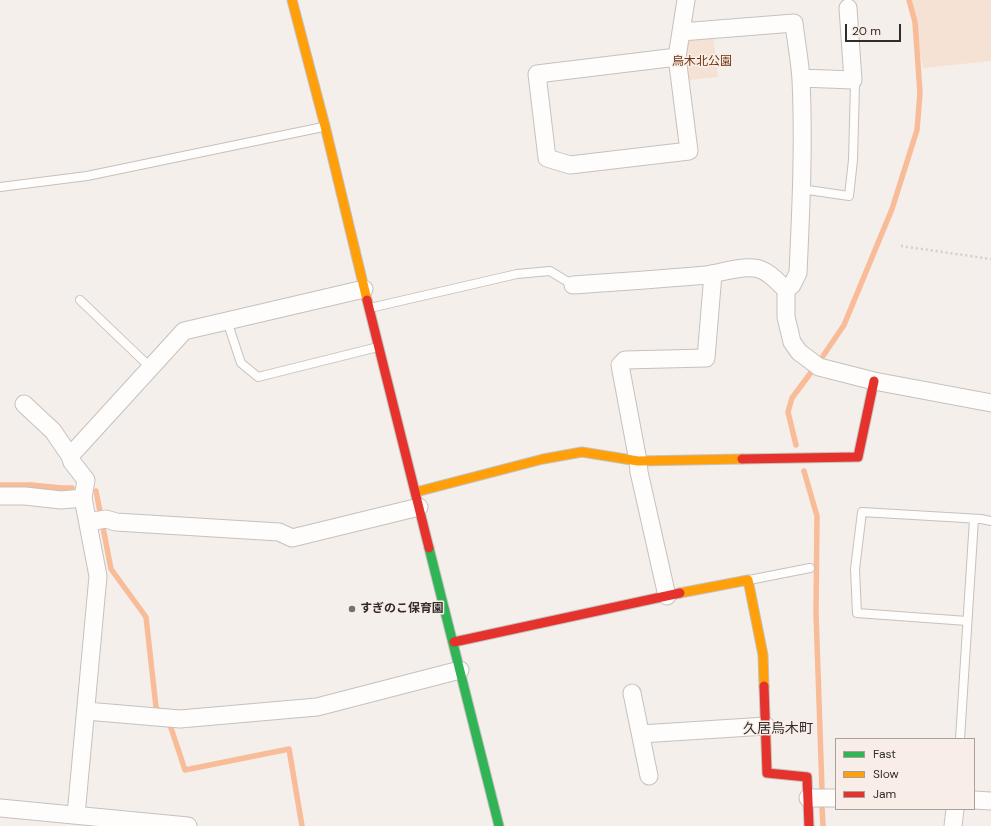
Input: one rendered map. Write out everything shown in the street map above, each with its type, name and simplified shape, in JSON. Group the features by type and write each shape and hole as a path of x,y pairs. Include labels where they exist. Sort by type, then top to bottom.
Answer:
{"street":[{"path":"292,0 325,126 378,347 454,642 499,826"},
{"path":"677,57 537,74 548,158 570,165 689,151 677,57 686,0"},
{"path":"801,78 853,80 848,8"},
{"path":"681,32 794,23 801,78 803,140 798,273 792,285 786,290"},
{"path":"573,285 713,274 726,270 755,268 763,270 786,290 786,317 792,342 799,352 819,367 874,381 991,403"},
{"path":"668,596 639,472 620,365 625,360 706,358 713,274"},
{"path":"70,456 184,331 364,288"},
{"path":"96,521 280,532 292,538 417,500 543,459 582,452 638,461 858,457 874,381"},
{"path":"24,404 53,431 70,456 72,462 86,480 83,498 96,521 98,576 76,815"},
{"path":"0,496 25,496 61,500 83,498"},
{"path":"454,642 748,580 764,655 767,773 807,777 809,826"},
{"path":"86,711 180,719 317,707 460,670"},
{"path":"632,693 649,776"},
{"path":"641,734 766,726"},
{"path":"808,798 835,798"},
{"path":"975,800 991,801"},
{"path":"0,808 188,826"},
{"path":"952,826 955,810"}],"lane":[{"path":"801,188 849,196 853,160 855,84 853,80"},
{"path":"0,187 87,176 325,126"},
{"path":"369,308 517,274 550,271 573,285"},
{"path":"80,300 151,368"},
{"path":"226,321 241,363 258,377 378,347"},
{"path":"967,621 856,613 855,569 862,512 991,521"},
{"path":"960,738 974,519"},
{"path":"748,580 810,568"}],"path":[{"path":"901,246 991,259"}],"green space":[{"path":"910,0 991,0 991,61 923,68"},
{"name":"烏木北公園","path":"713,35 718,77 689,80 685,47 694,36"}],"waterway":[{"path":"823,356 844,325 892,209 917,130 920,93 915,22 909,0"},
{"path":"796,445 788,412 792,398 812,371"},
{"path":"804,471 817,516 816,613 822,789"},
{"path":"0,485 31,485 72,488"},
{"path":"96,491 111,569 146,617 156,707 161,714"},
{"path":"166,721 171,728 185,770 289,749 302,826"},
{"path":"822,807 823,826"}],"traffic: fast":[{"path":"429,548 499,826"}],"traffic: slow":[{"path":"292,0 325,126 367,300"},
{"path":"416,492 543,459 582,452 638,461 742,459"},
{"path":"680,593 748,580 763,655 764,686"}],"traffic: jam":[{"path":"367,300 429,548"},
{"path":"742,459 858,457 874,381"},
{"path":"454,642 680,593"},
{"path":"764,686 767,773 807,777 809,826"}],"place":[{"name":"すぎのこ保育園","path":"352,609"}],"district":[{"name":"久居烏木町","path":"778,729"}]}
